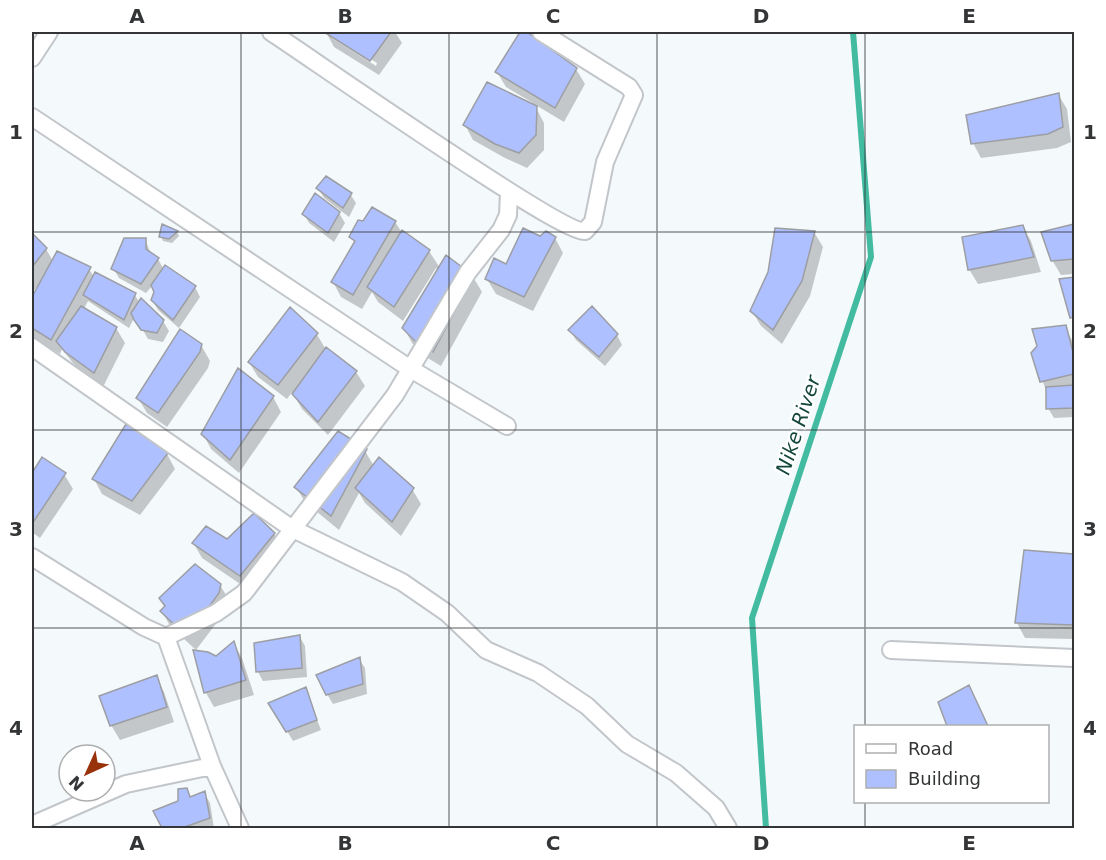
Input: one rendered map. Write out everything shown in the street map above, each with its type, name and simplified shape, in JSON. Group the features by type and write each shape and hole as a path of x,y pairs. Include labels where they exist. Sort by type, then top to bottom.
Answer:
{"street":[{"path":"32,58 50,32"},
{"path":"271,32 509,192 578,232 590,228 605,162 634,95 628,87 541,32"},
{"path":"32,117 409,368 507,426"},
{"path":"166,637 216,613 244,593 274,556 291,528 395,395 468,272 501,230 508,215 509,192"},
{"path":"32,347 291,528 402,582 447,613 486,650 538,673 587,706 627,744 676,773 716,808 728,828"},
{"path":"32,557 144,627 166,637 212,766 240,828"},
{"path":"891,650 1074,658"},
{"path":"32,825 126,784 212,766"}],"building":[{"path":"324,32 391,32 370,61"},
{"path":"520,32 527,32 577,68 555,108 495,72"},
{"path":"487,82 537,106 536,135 519,153 495,144 463,125"},
{"path":"1059,93 1063,127 1048,134 971,144 966,115"},
{"path":"326,176 352,193 343,208 316,188"},
{"path":"315,193 340,212 328,233 302,214"},
{"path":"372,207 396,221 353,295 331,282 355,241 349,237 358,220 363,221"},
{"path":"162,224 178,231 169,239 159,237"},
{"path":"1074,224 1074,259 1051,261 1041,232"},
{"path":"1023,225 1034,257 968,270 962,237"},
{"path":"523,228 540,236 546,231 556,237 524,297 485,279 494,258 506,264"},
{"path":"775,228 815,231 802,281 773,330 750,311 768,272"},
{"path":"402,230 430,250 394,307 367,287"},
{"path":"32,233 47,248 32,267"},
{"path":"124,238 146,238 146,249 159,258 141,284 111,269"},
{"path":"57,251 91,267 51,340 32,328 32,297"},
{"path":"446,255 474,276 433,352 416,342 402,328"},
{"path":"165,265 196,286 173,320 151,300 154,292 151,285"},
{"path":"95,272 136,293 124,320 83,295"},
{"path":"1074,277 1074,317 1070,318 1059,279"},
{"path":"141,298 164,320 157,333 141,330 134,320 131,313"},
{"path":"81,306 117,327 94,373 65,352 56,341"},
{"path":"592,306 618,334 599,357 568,330"},
{"path":"290,307 318,333 278,385 248,362"},
{"path":"1066,325 1074,356 1074,374 1040,382 1031,353 1037,346 1032,329"},
{"path":"180,329 202,344 200,352 158,413 136,398"},
{"path":"326,347 357,371 318,422 292,394"},
{"path":"238,368 274,396 230,460 201,434"},
{"path":"1074,385 1074,408 1046,409 1046,387"},
{"path":"126,424 168,453 132,501 92,479"},
{"path":"338,431 367,449 331,516 294,487"},
{"path":"42,457 66,473 32,524 32,473"},
{"path":"379,457 414,488 392,522 355,488"},
{"path":"254,513 275,533 240,576 192,543 206,526 227,539"},
{"path":"1024,550 1074,554 1074,625 1015,623"},
{"path":"195,564 221,584 219,593 187,637 160,611 165,606 159,598"},
{"path":"300,635 302,668 256,672 254,643"},
{"path":"234,641 246,680 204,693 193,650 208,652 216,656"},
{"path":"360,657 363,684 326,695 316,675"},
{"path":"157,675 167,707 110,726 99,696"},
{"path":"969,685 988,725 947,725 938,702"},
{"path":"306,687 317,720 286,732 268,703"},
{"path":"187,788 190,797 205,791 210,818 182,828 162,828 153,811 178,801 178,789"}],"waterway":[{"name":"Nike River","path":"766,828 752,618 871,257 853,32"}]}
